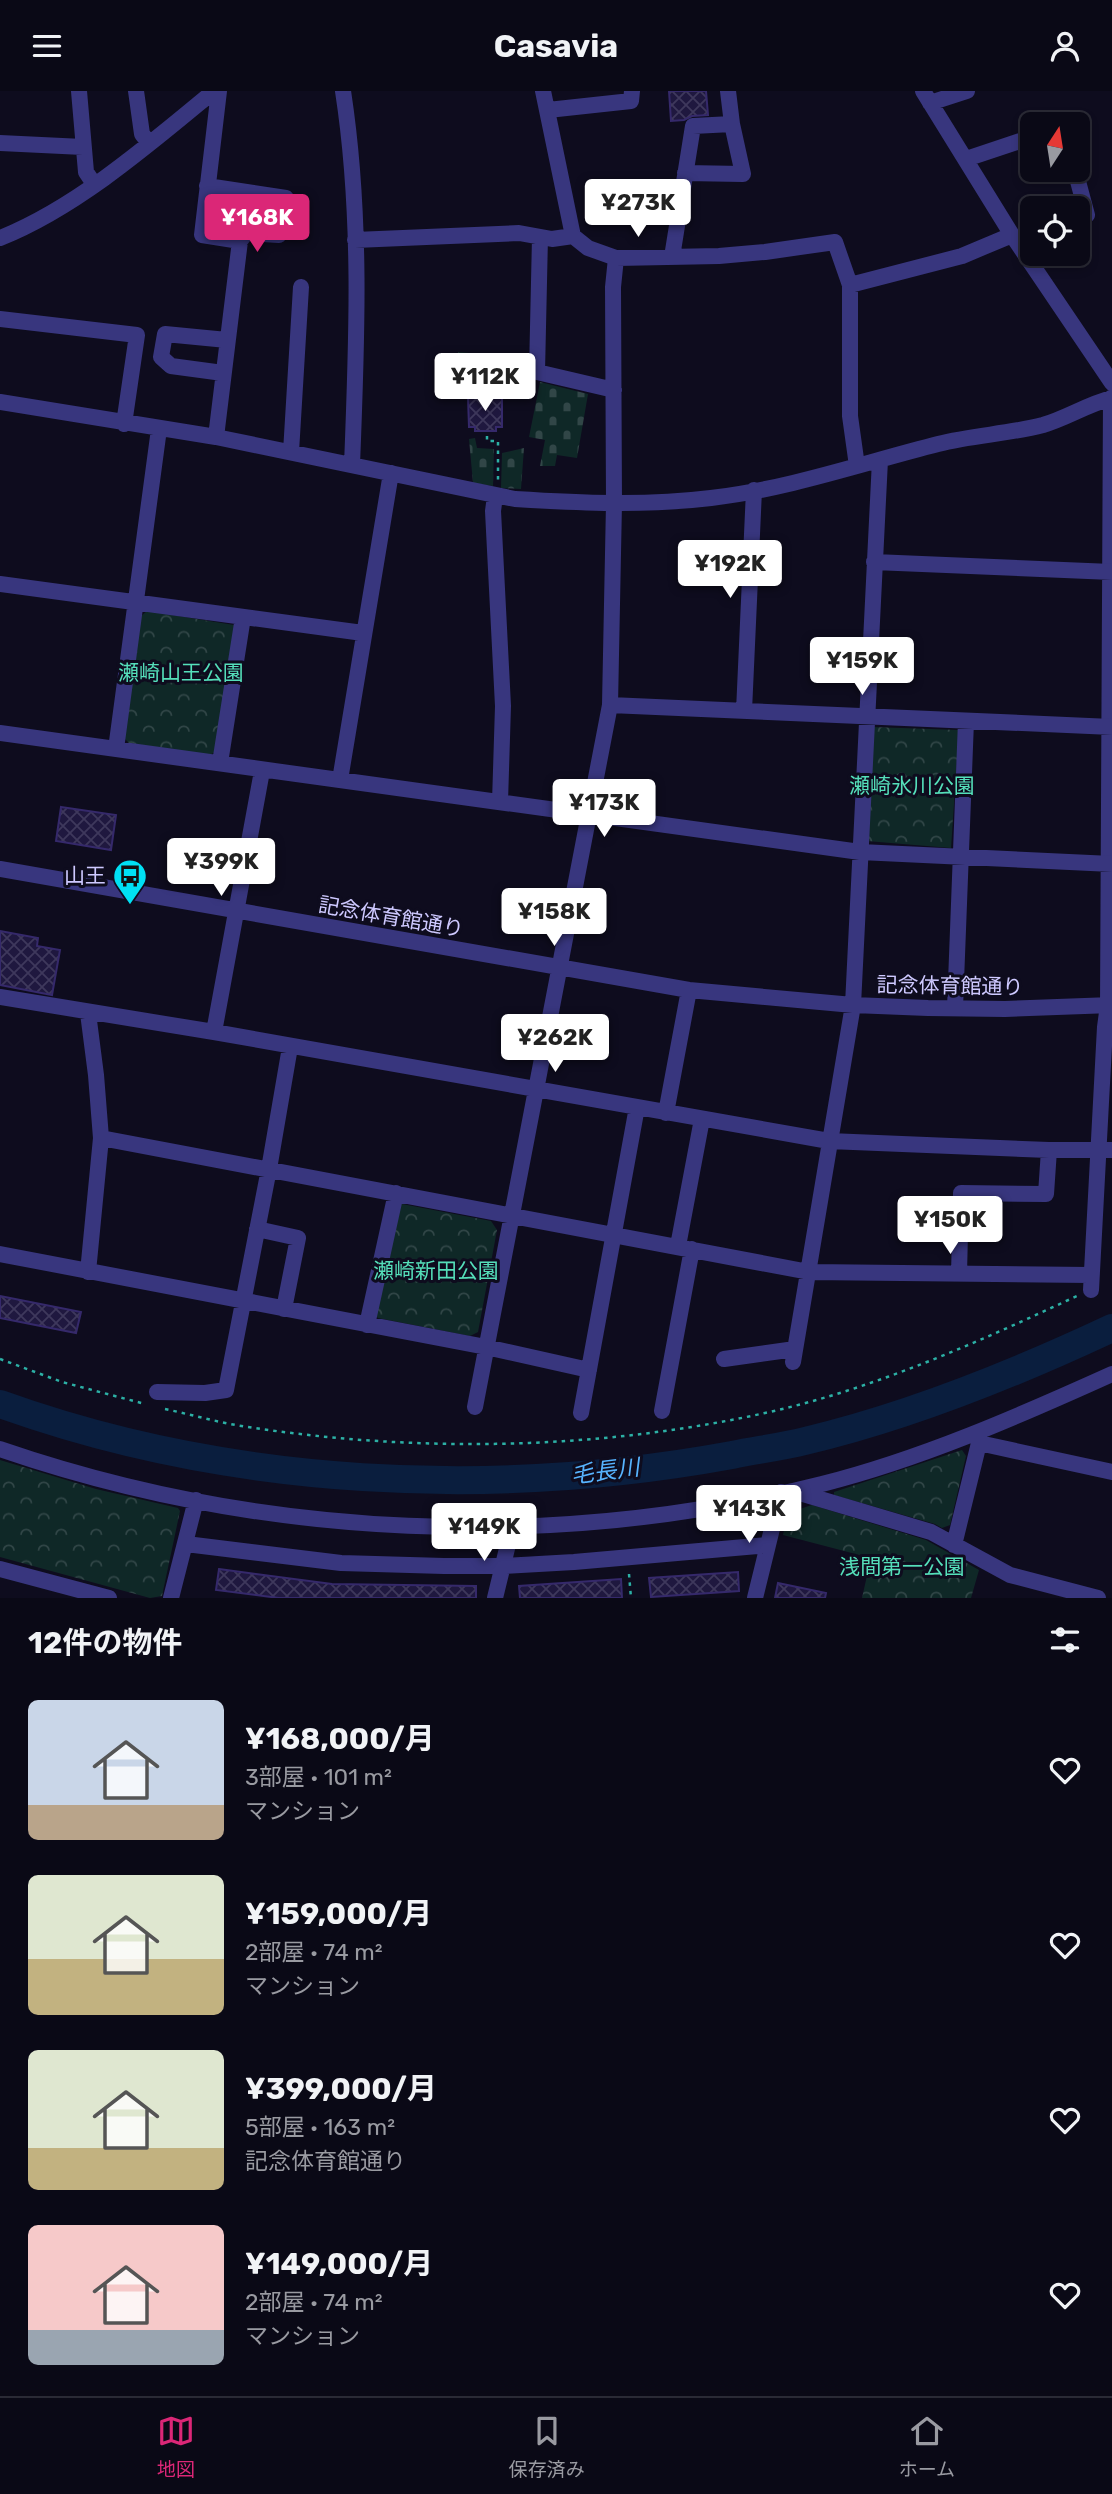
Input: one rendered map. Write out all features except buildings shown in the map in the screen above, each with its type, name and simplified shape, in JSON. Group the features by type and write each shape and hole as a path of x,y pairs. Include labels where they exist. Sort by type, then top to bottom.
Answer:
{"street":[{"path":"79,91 86,171 94,184"},
{"path":"136,91 142,134 149,143"},
{"path":"0,238 42,219 94,184 216,91"},
{"path":"216,91 202,235 240,241"},
{"path":"343,91 349,143 358,316 352,465"},
{"path":"543,91 573,236 588,248 616,258 673,257 765,252 835,242 850,285 850,416 858,466"},
{"path":"548,110 631,101 632,91"},
{"path":"685,173 743,174 728,91"},
{"path":"967,91 927,97 1014,238 1112,383"},
{"path":"673,257 693,126 732,124"},
{"path":"966,159 1020,141"},
{"path":"0,143 83,147"},
{"path":"208,186 286,198 279,235 246,233 240,241 216,437"},
{"path":"355,240 519,233 552,239 573,236"},
{"path":"540,237 537,372 614,390"},
{"path":"850,285 1020,237"},
{"path":"475,1406 610,705 614,503 612,295 616,258"},
{"path":"290,451 301,287"},
{"path":"0,319 137,335 124,423"},
{"path":"223,373 171,366 161,357 165,334 228,340"},
{"path":"0,403 216,437 496,496 562,502 666,503 754,490 941,443 1044,425 1088,405 1112,398 1110,1005 1105,1027 1106,1151 1091,1283 959,1274 809,1272 101,1138"},
{"path":"116,749 159,429"},
{"path":"724,1359 794,1355 809,1272 853,1005 880,460"},
{"path":"340,780 391,473"},
{"path":"744,711 754,490"},
{"path":"496,496 493,511 503,706 500,802"},
{"path":"874,562 1111,572"},
{"path":"0,584 363,633"},
{"path":"220,764 243,617"},
{"path":"610,705 1110,727"},
{"path":"955,1008 966,721"},
{"path":"0,733 860,852 1110,864"},
{"path":"214,1032 262,771"},
{"name":"記念体育館通り","path":"0,869 689,990 853,1005 1005,1009 1110,1005"},
{"path":"666,1113 689,990"},
{"path":"0,997 829,1140 1106,1151"},
{"path":"88,1013 101,1138 88,1272"},
{"path":"154,1399 226,1390 290,1047"},
{"path":"581,1413 637,1107"},
{"path":"662,1411 702,1119"},
{"path":"959,1274 961,1193 1046,1194 1049,1150"},
{"path":"367,1325 396,1193"},
{"path":"257,1229 298,1238 284,1309"},
{"path":"0,1254 486,1347 589,1370"},
{"path":"0,1448 101,1479 196,1500 334,1521 512,1528 614,1521 784,1495 978,1438 1112,1374"},
{"path":"978,1438 1112,1472"},
{"path":"954,1545 978,1438"},
{"path":"755,1598 784,1495"},
{"path":"784,1495 931,1532 1010,1575 1098,1598"},
{"path":"171,1598 196,1500"},
{"path":"495,1598 512,1528"},
{"path":"186,1544 341,1563 503,1566 768,1545"},
{"path":"0,1569 109,1598"}],"path":[{"path":"487,436 487,441 498,441 496,496"},
{"path":"165,1409 246,1427 342,1440 440,1444 554,1442 682,1428 766,1413 857,1386 962,1349 1091,1283"},
{"path":"0,1359 62,1382 154,1399"},
{"path":"629,1571 631,1598"}],"green space":[{"path":"458,352 530,358 530,374 502,370 498,395 463,393"},
{"path":"540,382 588,394 577,458 557,455 555,466 540,466 545,440 529,437"},
{"path":"475,438 477,448 494,449 493,486 473,483 469,439"},
{"path":"524,448 521,489 501,488 502,453"},
{"name":"瀬崎山王公園","path":"147,611 234,625 236,630 218,751 209,755 129,743 124,738 140,617"},
{"name":"瀬崎氷川公園","path":"872,727 959,730 951,848 867,841"},
{"name":"瀬崎新田公園","path":"402,1204 491,1221 497,1230 478,1332 470,1336 378,1318 373,1313 396,1208"},
{"path":"962,1450 966,1456 950,1525 942,1528 834,1495 834,1492"},
{"path":"0,1460 96,1489 178,1508 180,1511 162,1596 150,1598 0,1557"},
{"name":"浅間第一公園","path":"812,1505 926,1540 979,1570 971,1598 862,1598 871,1558 783,1535 791,1514"}],"waterway":[{"name":"毛長川","path":"0,1404 88,1432 178,1453 270,1468 363,1477 456,1480 549,1477 641,1469 732,1455 845,1431 962,1392 1038,1362 1112,1328"}],"place":[{"name":"山王","path":"130,906"}]}
